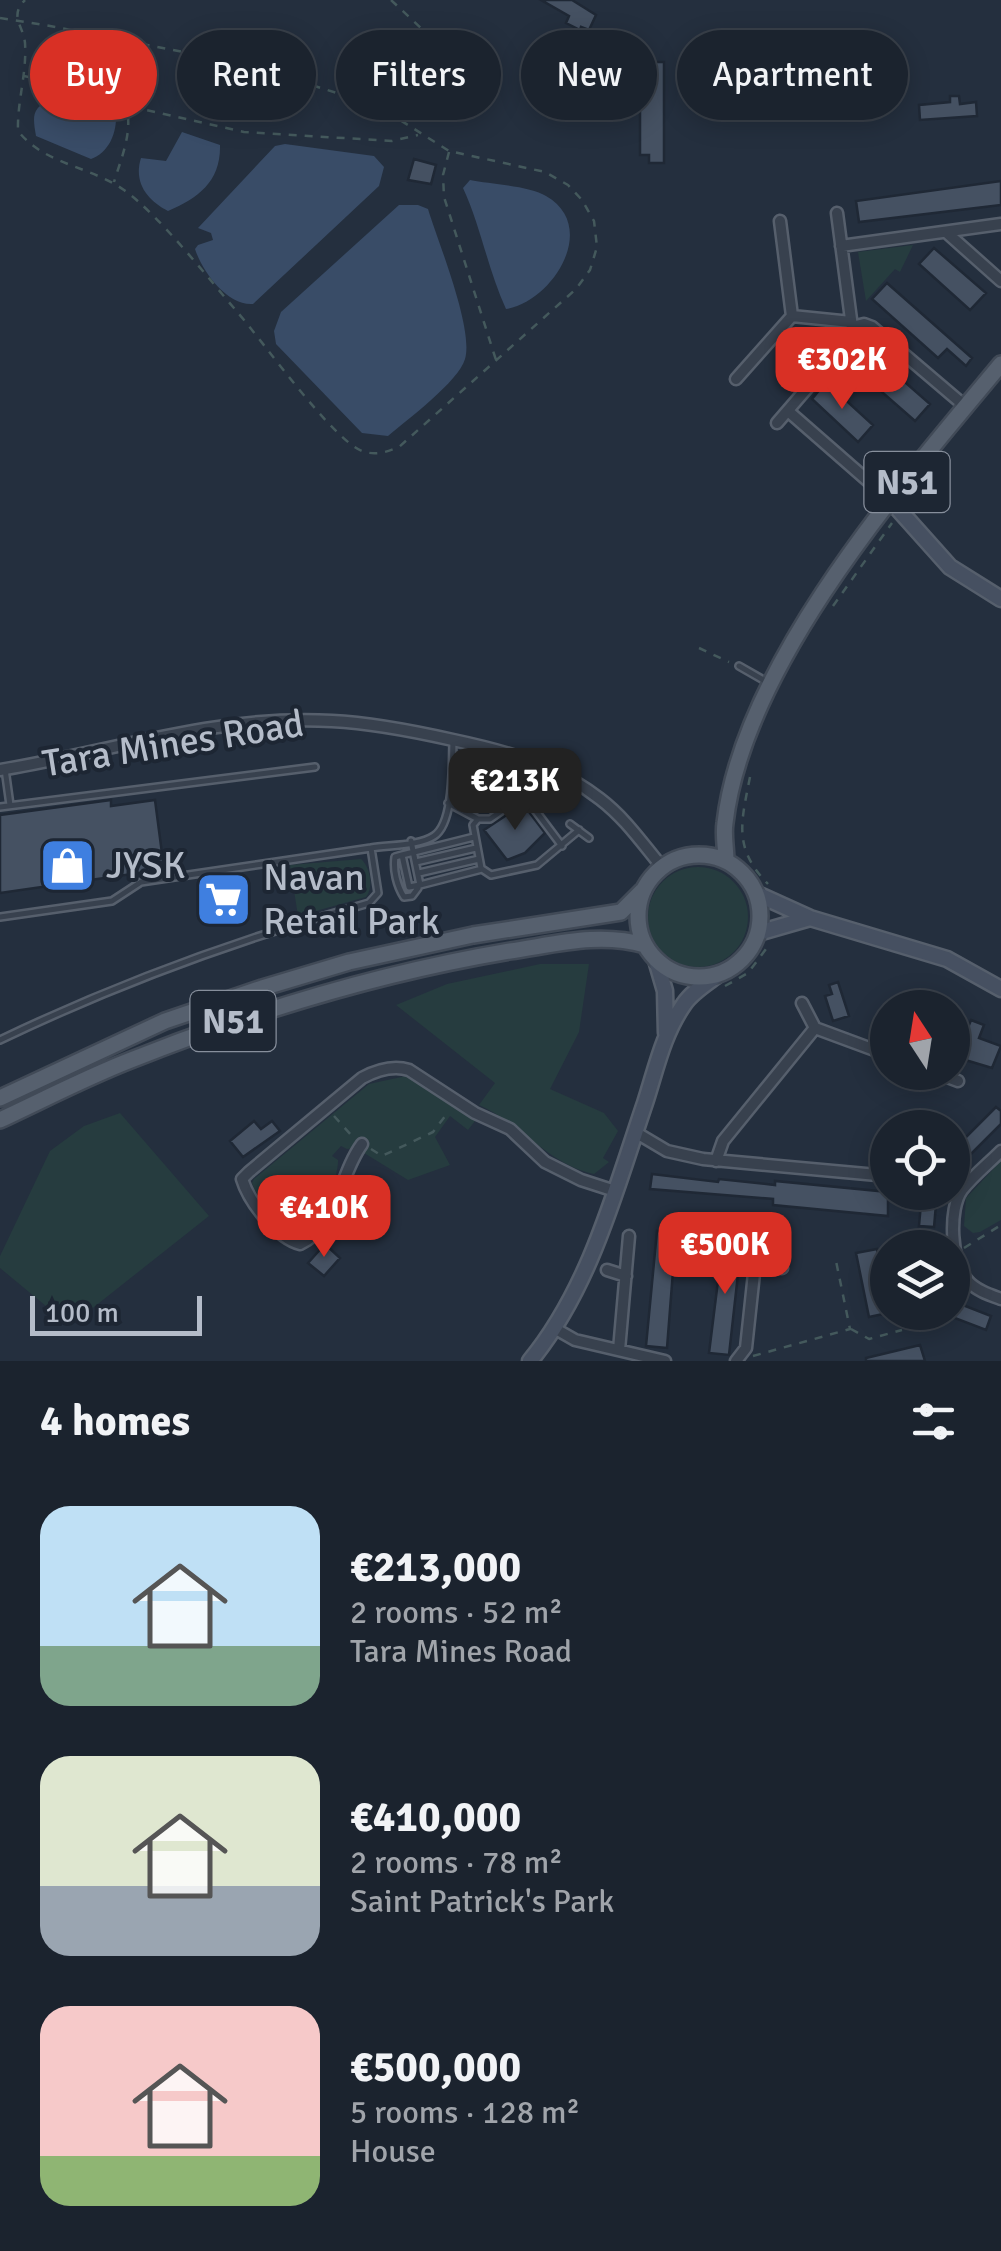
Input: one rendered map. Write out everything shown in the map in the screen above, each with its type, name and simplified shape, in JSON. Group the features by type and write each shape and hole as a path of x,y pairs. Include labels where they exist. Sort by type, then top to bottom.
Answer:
{"main road":[{"name":"N51","path":"726,860 724,824 742,777 747,739 794,639 825,605 892,501 1001,364"},
{"path":"662,866 693,854 724,824"},
{"path":"642,891 638,928 656,960 693,978 718,974 740,961 758,933 757,894 749,880 726,860 693,854"},
{"name":"N51","path":"0,1098 165,1021 262,988 349,962 455,939 621,912 662,866"},
{"name":"N51","path":"0,1120 128,1061 250,1014 322,992 478,957 588,939 612,936 645,946"}],"street":[{"path":"777,424 846,343 852,325 837,213"},
{"path":"736,379 792,316 780,221"},
{"path":"841,246 1001,224"},
{"path":"946,232 1001,281"},
{"path":"792,316 872,326 966,407"},
{"path":"788,411 892,501 950,567 1001,599"},
{"name":"Tara Mines Road","path":"2,770 188,733 277,722 331,721 454,740 538,763 584,787 616,812 662,866"},
{"path":"757,894 810,918 947,960 1001,989"},
{"path":"758,933 810,918"},
{"path":"656,960 665,990 666,1034"},
{"path":"530,1361 554,1328 586,1266 666,1034 686,1000 718,974"},
{"path":"802,1003 815,1028 870,1048"},
{"path":"716,1160 723,1141 815,1028"},
{"path":"362,1144 352,1158 328,1219 316,1237 300,1244 287,1241 246,1191 242,1179 362,1078 398,1067 510,1129 558,1170 613,1196"},
{"path":"635,1132 666,1151 716,1160 870,1174"},
{"path":"956,1230 955,1206 960,1192 1001,1151"},
{"path":"619,1350 630,1236"},
{"path":"737,1361 746,1348 758,1236"},
{"path":"755,1265 782,1268"},
{"path":"607,1270 626,1276"},
{"path":"970,1284 1001,1300"},
{"path":"554,1328 572,1340 665,1361"}],"lane":[{"path":"739,666 770,684"},
{"path":"0,917 112,901 141,882 371,848 438,834 446,822 454,740"},
{"path":"0,806 316,767"},
{"path":"2,770 10,805"},
{"path":"448,803 478,819 490,819 520,798 526,798 562,846"},
{"path":"478,819 473,825 482,870"},
{"path":"570,824 588,838"},
{"path":"402,855 409,886 482,870 491,875 537,865 579,830"},
{"path":"411,841 413,852 416,862 420,885 412,896 404,897 394,864 396,857 413,852 474,837"},
{"path":"0,1040 175,964 282,927 369,903 378,893 371,848"},
{"path":"416,862 476,848"},
{"path":"418,874 479,860"}],"path":[{"path":"25,0 19,6 16,20 25,39 18,131 27,143 44,154 101,174 159,224 329,424 364,452 381,454 399,447 576,289 590,270 597,247 594,222 568,185 545,172 449,151 378,106 245,64 157,47"},
{"path":"391,0 424,30 427,45 428,63 404,124"},
{"path":"0,18 68,30"},
{"path":"23,76 30,78"},
{"path":"157,110 268,134 392,142 420,134"},
{"path":"114,183 127,135 126,120"},
{"path":"449,151 443,175 444,197 497,361"},
{"path":"825,605 892,522"},
{"path":"699,648 739,666"},
{"path":"742,777 740,833 750,861 774,889"},
{"path":"714,994 748,974 775,939"},
{"path":"326,1108 362,1144 382,1156 434,1132 456,1102"},
{"path":"970,1244 1001,1225"},
{"path":"836,1262 850,1329"},
{"path":"737,1361 850,1329 869,1339 902,1330"}],"green space":[{"path":"913,245 900,272 895,269 866,301 858,252"},
{"path":"361,859 370,877 366,897 298,916 290,865"},
{"path":"698,867 717,870 734,881 745,898 745,936 734,953 717,964 698,967 679,964 662,953 651,936 648,917 651,898 662,881 679,870"},
{"path":"540,964 589,964 579,1032 550,1089 604,1113 618,1131 603,1158 609,1162 594,1174 563,1162 479,1105 495,1083 396,1005 447,984"},
{"path":"406,1076 475,1121 468,1130 450,1116 435,1137 450,1165 408,1180 356,1148 341,1146 332,1156 338,1160 336,1174 320,1219 311,1228 293,1233 255,1191 254,1179 369,1084"},
{"path":"120,1113 209,1216 70,1326 0,1268 0,1256 50,1151 84,1126"},
{"path":"1001,1161 1001,1220 980,1232 973,1233 964,1226 970,1194"}],"water":[{"path":"34,120 116,120 113,137 91,159 36,136"},
{"path":"182,132 220,145 219,158 206,187 168,211 144,190 139,167 141,158 166,161"},
{"path":"275,146 374,156 384,167 379,186 253,304 243,303 217,286 203,267 195,249 213,240 211,233 198,228"},
{"path":"470,180 539,193 562,209 569,226 564,262 539,293 523,303 506,309 463,188"},
{"path":"399,205 428,209 460,307 466,345 465,359 453,378 388,436 362,433 276,344 274,331 281,312"}],"building":[{"path":"541,0 572,0 596,15 589,30 566,23 569,16"},
{"path":"657,62 664,62 664,163 649,163 649,155 640,155 640,120 657,120"},
{"path":"950,96 959,96 960,104 976,102 977,116 920,120 919,105 950,102"},
{"path":"414,159 436,165 431,184 408,180"},
{"path":"1001,181 1001,205 859,222 856,201"},
{"path":"934,248 986,293 970,310 919,264"},
{"path":"887,283 972,358 966,366 947,349 938,358 872,299"},
{"path":"882,362 930,404 915,421 867,379"},
{"path":"826,382 873,425 858,442 812,399"},
{"path":"111,800 111,806 155,800 163,861 159,862 160,870 0,893 0,815"},
{"path":"523,804 545,833 525,853 507,860 484,830"},
{"path":"838,982 849,1016 833,1021 825,996 832,994 829,985"},
{"path":"970,1022 984,1025 979,1038 1001,1046 992,1068 970,1061"},
{"path":"996,1107 1001,1111 1001,1124 970,1155 970,1133"},
{"path":"254,1121 261,1129 272,1121 280,1131 243,1157 230,1141"},
{"path":"652,1174 718,1182 719,1179 775,1185 775,1181 870,1190 870,1210 888,1210 888,1216 773,1205 773,1199 650,1189"},
{"path":"920,1210 936,1210 934,1227 919,1226"},
{"path":"657,1231 676,1233 667,1348 646,1346"},
{"path":"718,1237 736,1239 735,1255 740,1256 729,1355 709,1353 718,1281"},
{"path":"325,1244 340,1258 324,1276 308,1263"},
{"path":"870,1250 870,1317 869,1317 856,1253"},
{"path":"970,1308 991,1316 986,1330 970,1324"},
{"path":"920,1345 925,1361 866,1361 866,1358"}],"place":[{"name":"JYSK","path":"67,865"},
{"name":"Navan Retail Park","path":"224,899"}]}
